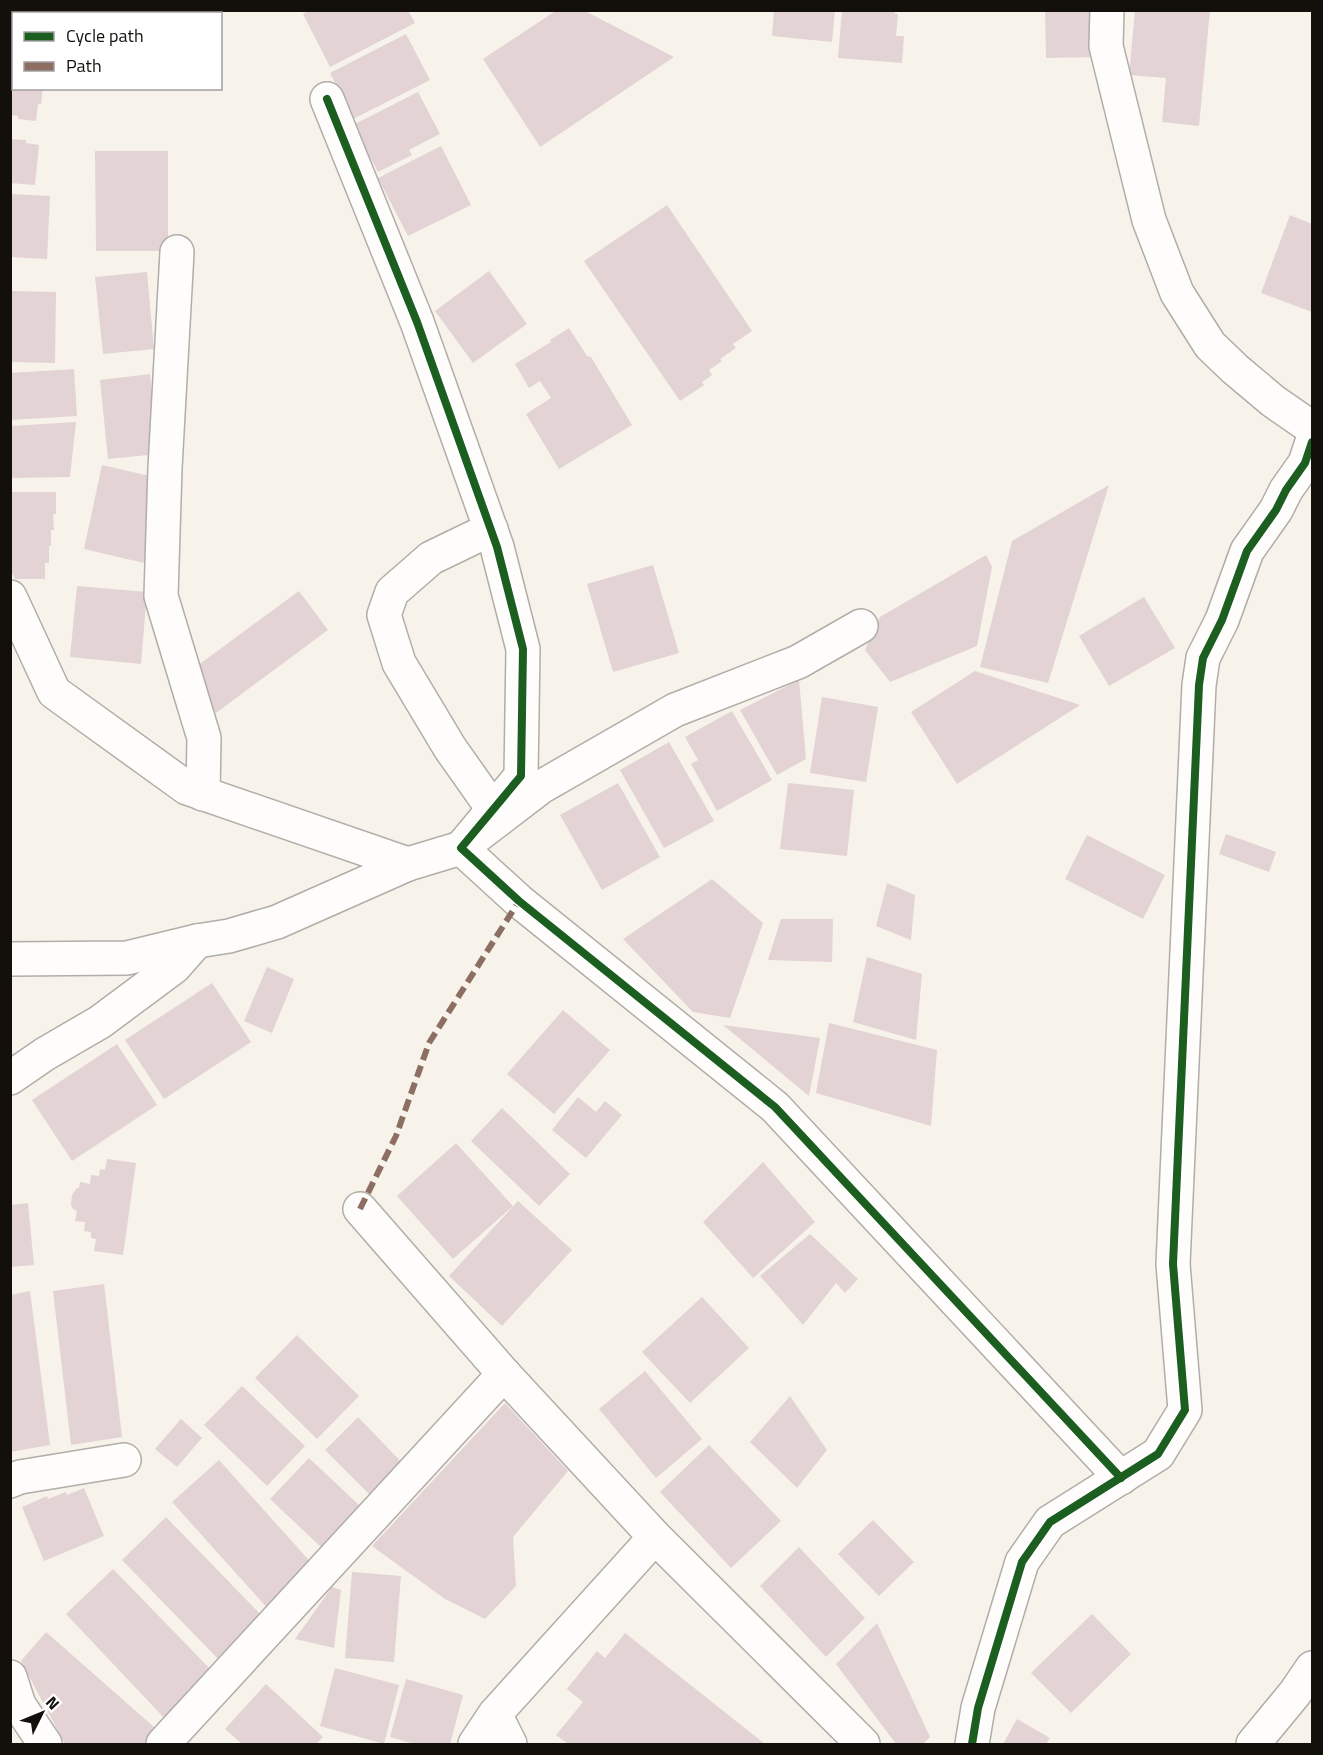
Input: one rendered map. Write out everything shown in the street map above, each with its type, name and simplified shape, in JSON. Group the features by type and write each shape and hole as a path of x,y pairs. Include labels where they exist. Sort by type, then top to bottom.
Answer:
{"street":[{"path":"1107,10 1106,46 1149,220 1177,293 1210,345 1273,401 1312,428"},
{"path":"327,99 417,322 491,529 523,648 521,776 461,848"},
{"path":"177,252 165,468 161,596 204,738 203,794"},
{"path":"972,1744 978,1708 1022,1562 1050,1522 1158,1454 1185,1410 1173,1264 1199,685 1203,658 1222,620 1247,552 1305,463 1312,442"},
{"path":"491,529 431,558 392,592 384,615 399,663 450,748 493,809"},
{"path":"10,597 54,692 187,788 408,864"},
{"path":"10,959 127,958 197,941 229,936 277,922 408,864 461,848 541,787 675,710 798,662 861,626"},
{"path":"461,848 519,901 775,1107 1121,1478"},
{"path":"10,1078 45,1054 100,1022 174,967 197,941"},
{"path":"360,1209 504,1374 655,1537 863,1744"},
{"path":"163,1744 504,1374"},
{"path":"10,1481 20,1477 124,1460"},
{"path":"475,1744 495,1714 655,1537"},
{"path":"1253,1744 1296,1693 1312,1668"},
{"path":"10,1677 19,1705 45,1744"},
{"path":"495,1714 510,1744"}],"building":[{"path":"26,10 67,10 66,12 25,12"},
{"path":"310,10 408,10 415,23 330,67 303,14"},
{"path":"557,10 583,10 674,57 540,147 483,59"},
{"path":"774,10 835,10 832,42 772,36"},
{"path":"842,10 895,10 895,14 898,14 896,36 904,36 902,63 838,58"},
{"path":"1045,10 1099,10 1100,57 1046,58"},
{"path":"1135,10 1210,10 1199,126 1162,122 1166,78 1129,75"},
{"path":"10,32 12,32 12,90 43,90 36,121 18,119 18,116 10,115"},
{"path":"406,34 430,80 353,119 330,73"},
{"path":"418,92 440,134 409,150 412,155 378,172 353,125"},
{"path":"10,139 26,140 26,143 39,145 35,185 10,183"},
{"path":"441,146 471,205 408,236 378,178"},
{"path":"95,151 168,151 168,251 96,251"},
{"path":"10,194 50,196 47,259 10,257"},
{"path":"667,205 752,331 733,344 736,348 709,370 712,375 702,382 704,385 680,401 584,261"},
{"path":"1290,215 1312,224 1312,312 1261,293"},
{"path":"489,271 527,324 473,363 435,311"},
{"path":"147,272 154,349 103,354 95,277"},
{"path":"10,291 56,292 55,363 10,362"},
{"path":"569,328 587,356 591,357 632,425 559,469 526,414 551,398 540,381 529,388 515,364"},
{"path":"74,369 77,416 10,420 10,373"},
{"path":"150,374 158,454 108,459 100,380"},
{"path":"76,422 70,477 10,478 10,426"},
{"path":"102,465 163,479 144,563 84,549"},
{"path":"1109,485 1048,683 980,667 1012,541"},
{"path":"10,492 56,492 56,514 53,514 54,530 51,530 49,563 45,563 45,579 15,579 10,569"},
{"path":"986,555 992,567 977,646 890,682 865,650 880,617"},
{"path":"653,565 679,653 613,672 587,584"},
{"path":"77,586 147,592 141,664 70,657"},
{"path":"299,591 328,630 216,713 205,697 209,693 197,677 202,673 197,666"},
{"path":"1144,597 1175,648 1109,686 1079,636"},
{"path":"975,671 1080,705 957,784 911,712"},
{"path":"799,680 806,759 777,775 740,710"},
{"path":"822,697 878,707 866,782 810,773"},
{"path":"732,711 772,780 717,811 691,764 698,760 685,737"},
{"path":"669,742 714,821 664,848 620,770"},
{"path":"618,783 660,857 602,890 560,815"},
{"path":"788,783 854,790 847,856 780,849"},
{"path":"1226,834 1276,852 1269,872 1219,854"},
{"path":"1087,835 1165,875 1143,919 1065,879"},
{"path":"712,879 763,923 730,1018 693,1012 623,939"},
{"path":"887,883 915,895 911,940 876,926"},
{"path":"781,919 833,919 832,962 768,960"},
{"path":"867,957 922,974 916,1040 853,1022"},
{"path":"267,967 294,979 272,1033 244,1021"},
{"path":"212,983 251,1042 164,1099 125,1040"},
{"path":"563,1010 610,1050 554,1114 507,1074"},
{"path":"829,1023 937,1050 931,1126 816,1093"},
{"path":"723,1025 820,1038 809,1096"},
{"path":"117,1044 157,1105 72,1161 32,1100"},
{"path":"578,1097 596,1112 605,1101 622,1115 586,1158 552,1130"},
{"path":"502,1108 570,1174 539,1206 471,1141"},
{"path":"456,1143 513,1206 453,1259 397,1196"},
{"path":"107,1159 136,1163 123,1255 94,1251 96,1239 91,1238 91,1232 84,1231 85,1222 75,1221 77,1211 72,1208 71,1204 72,1195 79,1188 80,1182 90,1184 91,1175 99,1176 100,1169 105,1170"},
{"path":"763,1162 815,1222 753,1278 703,1222"},
{"path":"518,1201 572,1250 502,1326 449,1276"},
{"path":"28,1203 34,1265 10,1267 10,1205"},
{"path":"810,1234 858,1279 845,1293 836,1283 803,1325 760,1276"},
{"path":"104,1284 122,1437 71,1445 53,1291"},
{"path":"30,1291 50,1445 10,1452 10,1295"},
{"path":"702,1297 749,1348 690,1403 642,1352"},
{"path":"297,1335 359,1396 317,1439 255,1378"},
{"path":"645,1371 702,1439 656,1478 599,1409"},
{"path":"242,1386 305,1446 267,1486 204,1425"},
{"path":"790,1396 827,1450 797,1488 750,1442"},
{"path":"505,1403 568,1471 513,1537 516,1586 485,1619 445,1599 372,1546"},
{"path":"358,1417 409,1470 377,1502 325,1450"},
{"path":"181,1419 202,1438 177,1467 155,1449"},
{"path":"709,1445 781,1521 731,1568 660,1492"},
{"path":"309,1458 360,1506 321,1547 270,1499"},
{"path":"219,1460 316,1568 270,1611 172,1502"},
{"path":"84,1488 104,1536 44,1561 22,1507 47,1496 48,1499 66,1492 67,1495"},
{"path":"166,1517 267,1621 223,1664 122,1560"},
{"path":"873,1520 914,1562 879,1596 838,1554"},
{"path":"799,1547 865,1618 826,1657 760,1586"},
{"path":"113,1569 216,1675 167,1721 66,1614"},
{"path":"352,1572 401,1576 394,1662 345,1658"},
{"path":"332,1587 341,1590 334,1648 295,1639"},
{"path":"1092,1614 1131,1654 1071,1713 1031,1673"},
{"path":"877,1623 930,1737 923,1744 896,1744 836,1664"},
{"path":"46,1632 162,1734 153,1744 65,1744 21,1661"},
{"path":"625,1633 765,1744 568,1744 556,1735 583,1702 567,1689 597,1651 605,1658"},
{"path":"335,1668 399,1685 384,1744 320,1726"},
{"path":"406,1679 463,1695 450,1744 414,1744 390,1737"},
{"path":"266,1684 323,1737 316,1744 242,1744 225,1729"},
{"path":"1017,1719 1050,1738 1046,1744 1003,1744"}],"marked path":[{"path":"360,1209 396,1136 429,1043 519,901"}],"cycle path":[{"path":"327,99 417,322 497,547 523,649 521,776 461,848 519,901 775,1107 1121,1478"},
{"path":"972,1744 978,1708 1022,1562 1050,1522 1158,1454 1185,1410 1173,1264 1199,685 1203,658 1222,620 1247,551 1305,463 1312,442"}]}
